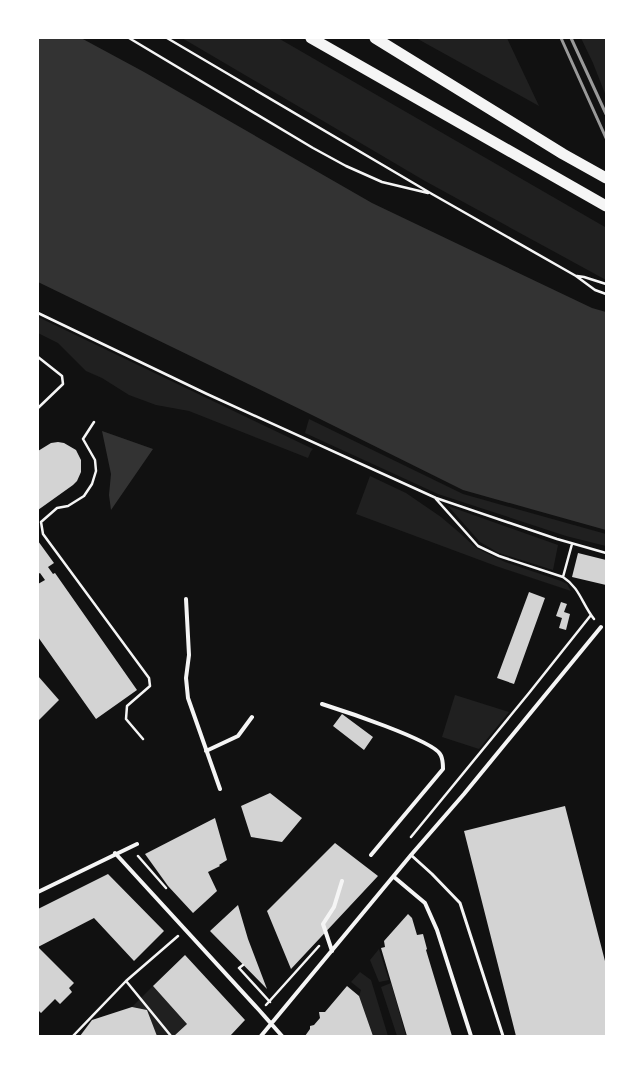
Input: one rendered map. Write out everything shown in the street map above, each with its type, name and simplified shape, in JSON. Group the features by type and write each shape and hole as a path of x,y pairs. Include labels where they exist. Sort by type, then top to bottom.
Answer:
{"highway":[{"path":"311,38 606,206"},
{"path":"375,38 563,154 606,178"}],"street":[{"path":"186,600 189,655 186,678 188,698 220,789"},
{"path":"262,1036 271,1023 411,855 464,794 601,627"},
{"path":"322,704 353,714 423,741 440,754 443,769 371,855"},
{"path":"206,751 238,736 252,716"},
{"path":"38,892 115,853 137,844"},
{"path":"115,853 186,929 282,1036"},
{"path":"394,876 424,903 437,930 471,1036"},
{"path":"332,951 323,924 334,907 342,881"}],"lane":[{"path":"411,855 460,903 503,1036"}],"path":[{"path":"129,38 313,148 346,166 382,182 432,194"},
{"path":"167,38 432,194 576,276 595,290 606,294"},
{"path":"576,276 606,284"},
{"path":"38,312 207,394 436,498 572,544 606,553"},
{"path":"38,356 62,376 63,384 38,408"},
{"path":"94,422 83,439 94,460 96,471 92,484 84,496 68,506 57,508 41,522 43,534 149,678 150,686 127,706 126,718 143,739"},
{"path":"436,498 478,546 499,556 563,577 576,587 591,615 601,627"},
{"path":"563,577 572,544"},
{"path":"409,839 591,615"},
{"path":"137,855 166,888"},
{"path":"73,1036 126,981 186,929"},
{"path":"243,965 239,968 270,1002 328,937"},
{"path":"126,981 171,1036"}],"shaded area":[{"path":"38,38 81,38 144,72 372,203 592,308 606,312 606,530 463,490 38,282"},
{"path":"182,38 278,38 605,227 606,280 425,181"},
{"path":"416,38 507,38 539,106"},
{"path":"581,38 606,38 606,96 593,63"},
{"path":"38,317 313,449 308,458 189,411 156,405 129,395 102,378 86,371 58,343 38,333"},
{"path":"309,419 463,494 606,534 606,546 566,536 438,494 305,433"},
{"path":"102,431 153,449 111,510 109,495 111,474"},
{"path":"370,476 406,493 441,517 476,548 505,562 561,581 567,584 571,591 496,566 356,514"},
{"path":"448,506 558,545 553,570 499,553 480,542"},
{"path":"455,695 509,712 479,749 442,737"},
{"path":"379,949 389,980 379,982 370,960"},
{"path":"360,972 371,980 388,1036 373,1036 359,996 361,990 351,982"},
{"path":"391,983 406,1036 397,1036 381,987"},
{"path":"153,986 187,1024 174,1036 157,1036 147,1010 132,1007"}],"building":[{"path":"51,443 64,443 76,450 81,460 81,472 77,481 73,485 38,510 38,451"},
{"path":"38,541 54,563 48,567 53,574 55,573 137,690 96,719 38,637 38,584 45,580 40,573 38,574"},
{"path":"578,553 606,560 606,585 572,577"},
{"path":"529,592 545,598 514,684 497,678"},
{"path":"561,602 567,604 564,612 570,614 566,630 559,628 562,618 556,616"},
{"path":"38,676 59,700 38,721"},
{"path":"342,714 373,737 364,750 333,726"},
{"path":"270,793 302,818 282,842 251,837 241,806"},
{"path":"565,806 606,965 606,1035 516,1036 464,831"},
{"path":"215,818 227,860 219,865 220,866 208,872 217,891 193,913 168,886 145,854"},
{"path":"335,843 378,876 291,969 267,911"},
{"path":"108,874 164,931 134,961 94,918 38,947 38,909"},
{"path":"238,905 248,939 267,989 210,931"},
{"path":"408,914 412,918 417,935 423,934 426,950 452,1036 407,1036 381,948 385,947 384,941"},
{"path":"38,947 74,983 69,988 72,992 60,1004 55,999 41,1013 38,1010"},
{"path":"185,955 245,1020 230,1036 174,1036 187,1024 153,986"},
{"path":"347,986 359,996 373,1036 305,1036 310,1029 310,1026 314,1025 320,1018 319,1012 325,1012"},
{"path":"132,1007 147,1010 157,1036 80,1036 92,1020"}],"railway":[{"path":"561,38 606,138"},
{"path":"571,38 606,114"}]}
